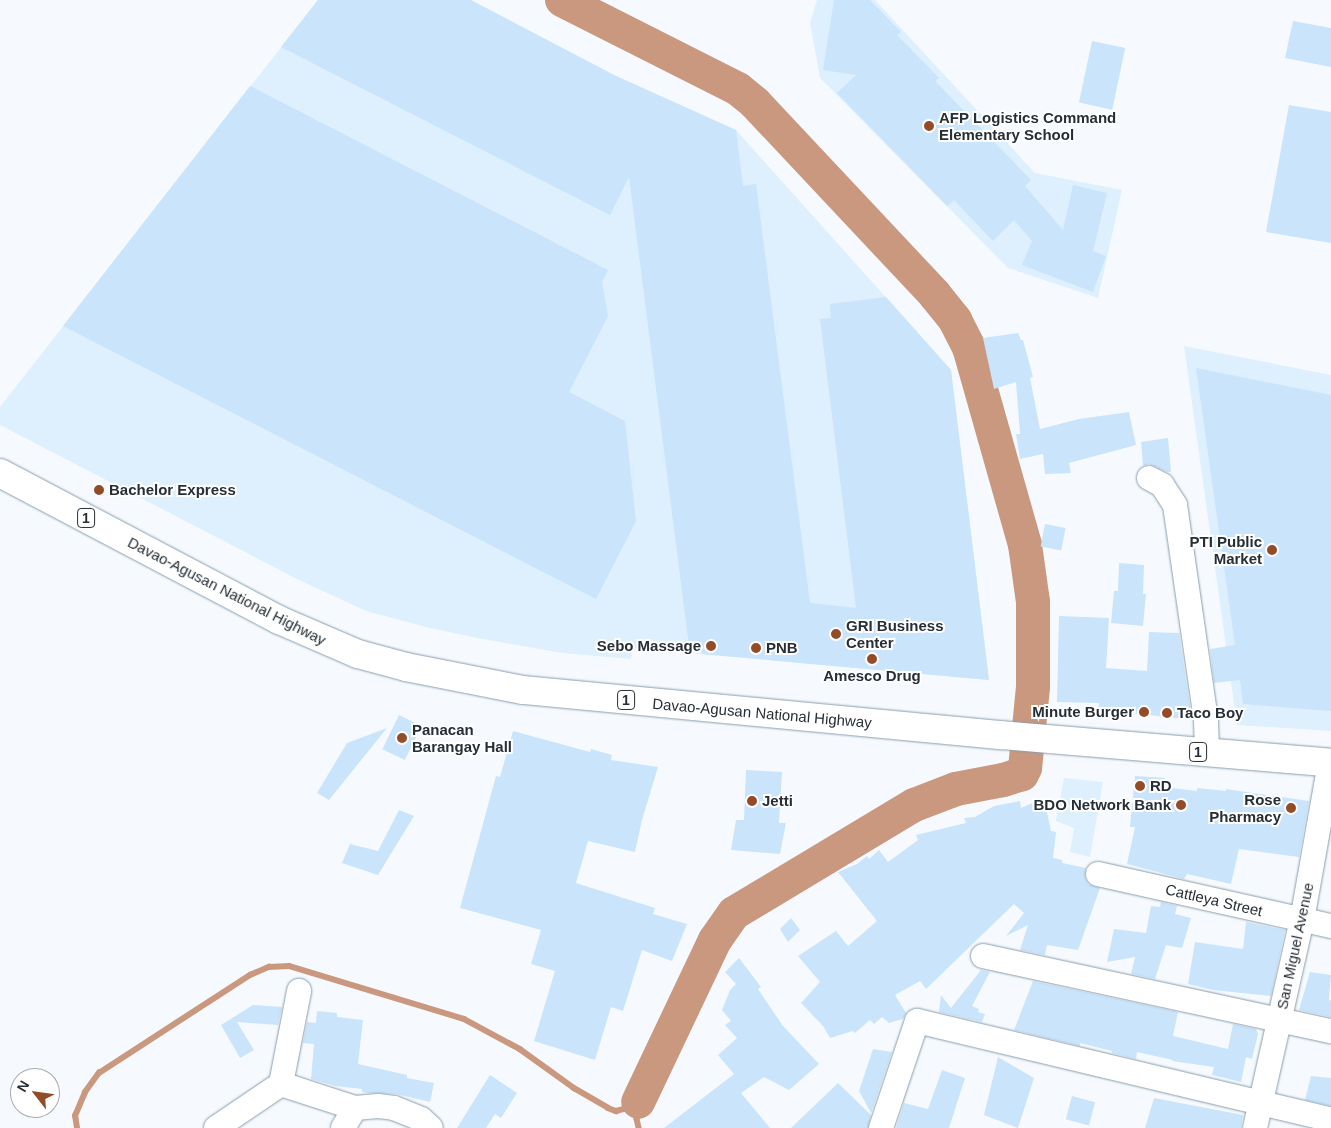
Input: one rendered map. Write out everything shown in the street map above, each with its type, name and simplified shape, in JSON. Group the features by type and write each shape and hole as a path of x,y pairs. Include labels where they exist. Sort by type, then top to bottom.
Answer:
{"highway":[{"name":"Davao-Agusan National Highway","path":"0,473 278,620 358,654 406,667 523,690 1067,741 1330,763"}],"street":[{"path":"1149,478 1162,486 1175,505 1206,721 1207,753"},
{"name":"San Miguel Avenue","path":"1255,1128 1302,920 1330,763"},
{"name":"Cattleya Street","path":"1098,874 1331,926"},
{"path":"983,956 1331,1031"},
{"path":"216,1128 281,1084 299,991"},
{"path":"881,1128 917,1021 1331,1120"},
{"path":"281,1084 356,1108 378,1106 394,1108 421,1119 431,1128"},
{"path":"343,1128 356,1108"}],"shaded area":[{"path":"318,0 471,0 616,76 736,130 951,370 989,680 633,648 631,659 562,653 430,628 366,611 297,579 0,425 0,407"},
{"name":"AFP Logistics Command Elementary School","path":"817,0 875,0 1035,173 1122,190 1098,298 1008,268 820,78 810,23"},
{"name":"PTI Public Market","path":"1184,346 1331,375 1331,731 1237,725"},
{"path":"1064,778 1103,782 1090,857 1070,852 1074,828 1056,821"}],"building":[{"path":"318,0 471,0 616,76 736,130 743,186 756,184 810,603 856,608 820,319 831,318 830,304 886,297 951,370 989,680 702,654 702,647 689,646 629,177 610,215 281,47"},
{"name":"AFP Logistics Command Elementary School","path":"834,0 870,0 901,32 897,35 939,78 935,81 1031,180 1025,186 1063,230 1073,185 1107,193 1093,251 1106,256 1093,292 1022,265 1032,241 1014,220 993,241 954,200 947,206 837,93 856,75 823,70"},
{"path":"1293,21 1331,28 1331,67 1285,58"},
{"path":"1092,41 1125,48 1112,110 1079,103"},
{"path":"250,86 608,270 602,282 608,316 569,392 625,421 636,521 596,599 63,326"},
{"path":"1289,105 1331,112 1331,243 1266,232"},
{"path":"1018,333 1021,340 1023,340 1033,377 1030,378 1040,429 1079,419 1129,412 1136,445 1069,463 1071,473 1045,474 1043,454 1020,459 1016,434 1020,434 1016,382 994,389 983,338"},
{"name":"PTI Public Market","path":"1196,368 1331,395 1331,711 1243,704 1240,680 1214,683 1210,649 1235,645"},
{"path":"1168,438 1171,472 1149,464 1143,466 1141,442"},
{"path":"1045,524 1066,528 1061,551 1041,547"},
{"path":"1119,563 1144,565 1143,594 1146,594 1143,626 1111,623 1114,591 1118,591"},
{"path":"1059,616 1109,618 1106,668 1147,671 1149,632 1179,633 1192,720 1132,713 1132,715 1098,712 1099,703 1057,702"},
{"name":"Panacan Barangay Hall","path":"399,715 421,726 405,760 382,749"},
{"path":"387,728 329,800 317,793 347,743"},
{"path":"513,731 590,752 591,749 612,755 611,760 658,767 642,820 635,852 588,841 576,883 655,908 653,914 687,924 672,961 642,950 623,1011 611,1007 595,1060 534,1041 555,971 531,964 541,930 460,908 496,776 500,777"},
{"path":"746,770 782,772 779,823 786,823 780,854 731,850 736,820 744,820"},
{"path":"1135,776 1165,778 1164,787 1197,791 1197,788 1226,791 1226,789 1309,801 1299,857 1239,849 1231,884 1187,874 1184,879 1127,864 1135,827 1130,827"},
{"path":"1044,798 1051,831 1056,832 1053,858 1062,860 1062,863 1086,868 1085,878 1088,884 1100,888 1078,950 1047,945 1045,955 1020,950 1028,925 1006,936 1024,913 1014,904 926,989 920,981 895,995 906,1013 903,1019 889,1023 882,1017 874,1024 870,1020 855,1033 853,1031 830,1038 823,1026 801,1003 820,982 798,956 836,931 848,946 877,921 838,872 857,864 867,856 869,859 879,850 888,862 918,840 916,835 966,823 964,818 975,817 994,806 1020,801 1021,808"},
{"path":"399,810 414,816 378,875 342,863 350,844 378,851"},
{"path":"1161,902 1177,906 1175,914 1191,918 1182,948 1166,945 1155,979 1131,974 1135,957 1107,962 1114,929 1146,933 1151,906 1160,907"},
{"path":"791,918 800,930 788,942 780,929"},
{"path":"1246,922 1285,930 1271,996 1213,990 1188,984 1195,942 1243,949"},
{"path":"739,958 761,987 758,989 783,1026 819,1064 789,1090 764,1077 741,1093 770,1128 664,1128 734,1074 718,1055 737,1038 725,1025 731,1021 722,1010 730,990 736,984 725,972"},
{"path":"981,970 990,972 972,1006 979,1009 978,1012 985,1014 982,1022 939,1012 941,995 951,1008"},
{"path":"1310,972 1331,975 1329,1000 1331,1001 1331,1017 1299,1010"},
{"path":"1033,981 1178,1012 1173,1036 1228,1049 1233,1024 1256,1029 1258,1034 1252,1059 1246,1057 1241,1082 1212,1075 1214,1067 1172,1061 1137,1052 1136,1059 1080,1043 1080,1046 1014,1030"},
{"path":"253,1005 282,1007 278,1025 237,1022 254,1050 240,1058 221,1025"},
{"path":"317,1011 337,1013 337,1017 363,1020 358,1064 407,1075 407,1078 434,1083 430,1102 396,1094 362,1092 362,1089 335,1086 311,1079 314,1044 303,1043 307,1022 316,1023"},
{"path":"873,1049 892,1052 871,1113 859,1091"},
{"path":"998,1057 1034,1078 1018,1128 984,1115"},
{"path":"942,1070 965,1078 949,1128 896,1128 904,1103 928,1109"},
{"path":"490,1075 517,1093 501,1118 495,1114 486,1128 457,1128"},
{"path":"1311,1076 1331,1078 1331,1106 1305,1100"},
{"path":"838,1083 871,1115 868,1128 791,1128"},
{"path":"1072,1096 1095,1102 1089,1125 1066,1119"},
{"path":"1154,1098 1243,1115 1241,1128 1145,1128"}],"waterway":[{"path":"562,0 738,89 755,103 935,295 955,320 969,347 1025,545 1033,602 1033,687 1025,768 1022,774 1003,780 956,789 914,805 734,913 715,940 638,1102"},
{"path":"77,1128 75,1116 85,1092 99,1073 250,975 269,967 289,966 464,1019 520,1049 574,1088 608,1108 616,1111 638,1102 637,1119 639,1128"}],"place":[{"name":"AFP Logistics Command Elementary School","path":"929,126"},
{"name":"Bachelor Express","path":"99,490"},
{"name":"PTI Public Market","path":"1272,550"},
{"name":"GRI Business Center","path":"836,634"},
{"name":"Sebo Massage","path":"711,646"},
{"name":"PNB","path":"756,648"},
{"name":"Amesco Drug","path":"872,659"},
{"name":"Minute Burger","path":"1144,712"},
{"name":"Taco Boy","path":"1167,713"},
{"name":"Panacan Barangay Hall","path":"402,738"},
{"name":"RD","path":"1140,786"},
{"name":"Jetti","path":"752,801"},
{"name":"BDO Network Bank","path":"1181,805"},
{"name":"Rose Pharmacy","path":"1291,808"}]}
